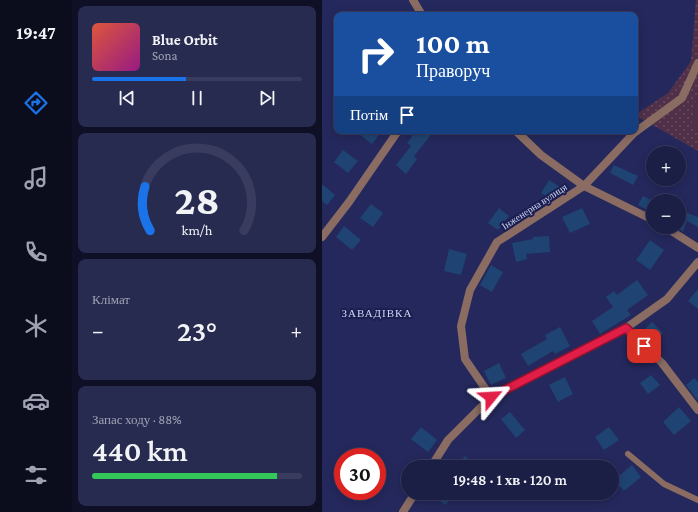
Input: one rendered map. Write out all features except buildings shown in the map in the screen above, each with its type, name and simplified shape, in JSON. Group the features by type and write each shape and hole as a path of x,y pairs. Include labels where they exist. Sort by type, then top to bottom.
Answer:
{"street":[{"path":"413,0 420,12"},
{"name":"Інженерна вулиця","path":"638,130 682,98 698,63"},
{"path":"322,238 396,134"},
{"path":"519,134 541,155 584,186 646,217"},
{"name":"Інженерна вулиця","path":"491,397 465,359 461,326 470,290 497,242 584,186 633,134"},
{"path":"676,234 698,248"},
{"path":"436,460 448,440 491,397 626,328 667,299 698,262"},
{"path":"626,328 662,363 698,410"},
{"path":"403,512 411,500"}],"lane":[{"path":"628,454 664,484 698,500"}],"green space":[{"path":"696,0 698,0 698,89 692,123 698,132 698,151 638,117 638,113 668,93 691,61"},
{"path":"698,89 698,132 692,124"}],"district":[{"name":"ЗАВАДІВКА","path":"377,313"}],"route":[{"path":"491,397 626,328 644,346"}]}
